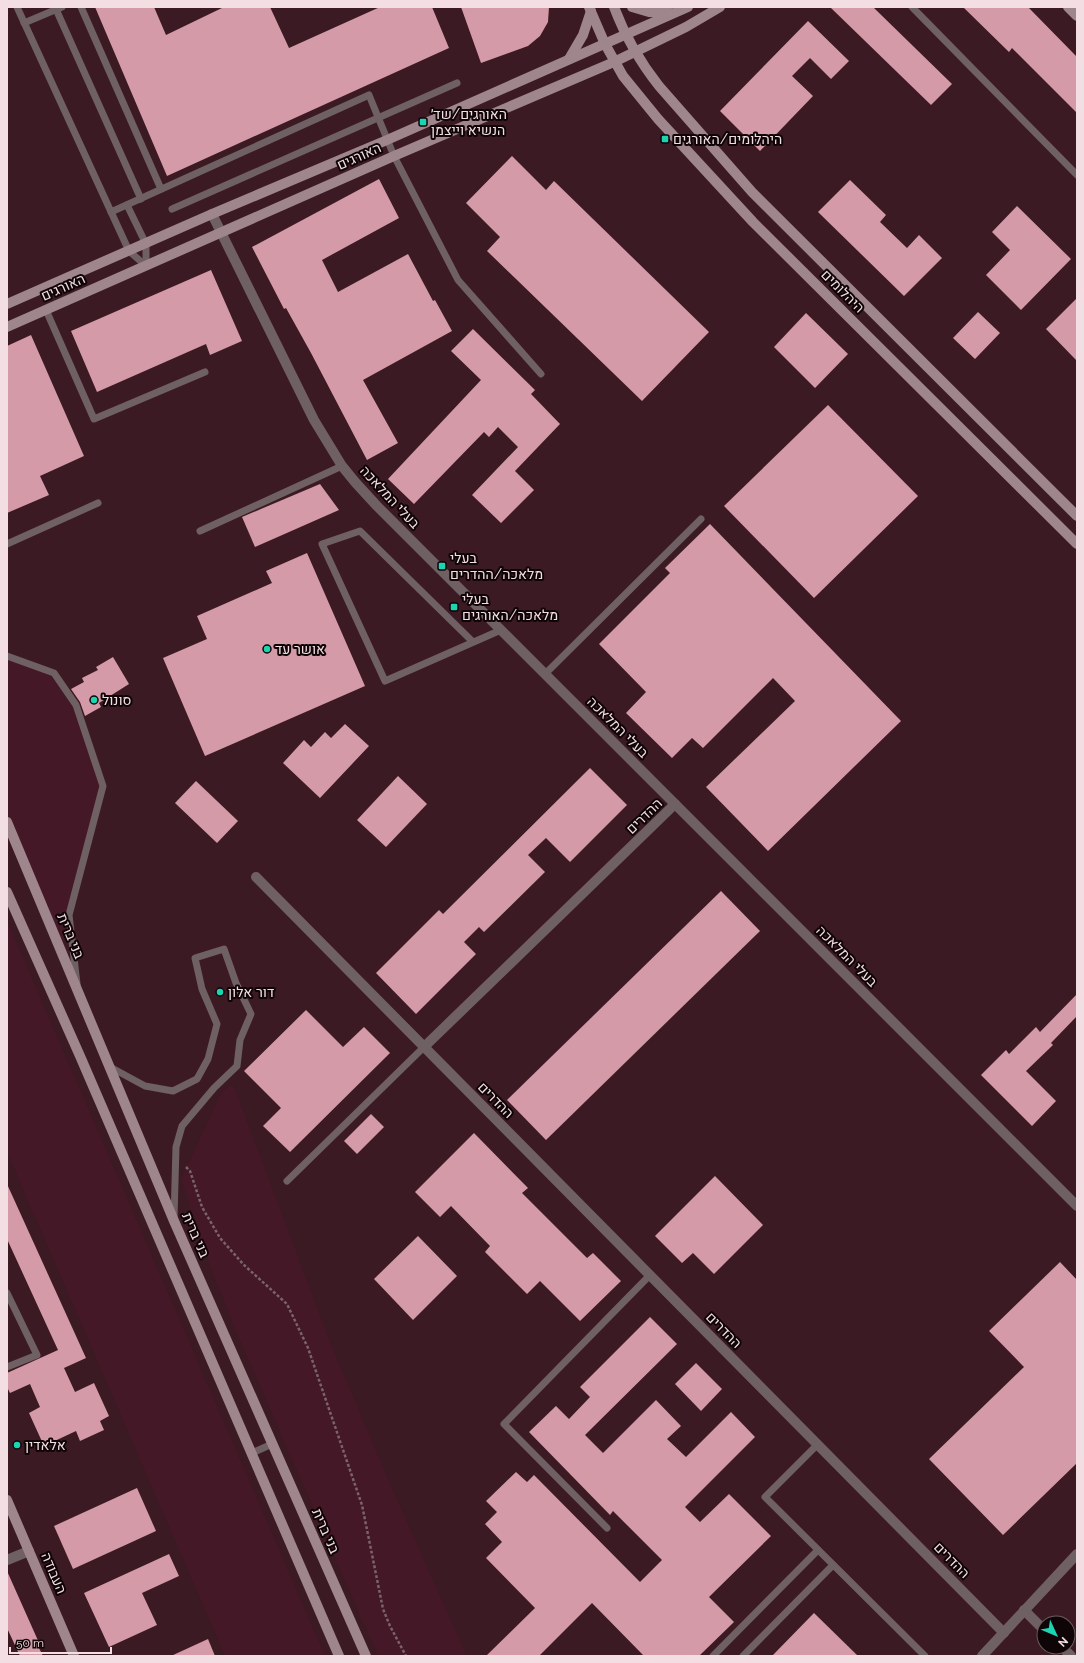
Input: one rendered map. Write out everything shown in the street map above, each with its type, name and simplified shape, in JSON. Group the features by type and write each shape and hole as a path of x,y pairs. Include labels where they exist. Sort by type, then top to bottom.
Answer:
{"street":[{"name":"היהלומים","path":"614,7 635,52 659,86 752,192 1077,516"},
{"path":"632,7 649,12 673,14"},
{"name":"האורגים","path":"7,304 129,252 212,214 388,140 688,7"},
{"name":"האורגים","path":"7,327 394,156 614,62 686,27 720,7"},
{"path":"1068,7 1077,16"},
{"name":"היהלומים","path":"590,9 614,62 623,76 654,114 753,222 1077,544"},
{"path":"569,59 583,35 590,9"},
{"name":"בעלי המלאכה","path":"212,214 314,420 342,466 355,482 377,506 1077,1206"},
{"name":"ההדרים","path":"424,1047 675,804"},
{"name":"בני ברית","path":"7,822 78,988 174,1221 366,1656"},
{"name":"ההדרים","path":"256,877 1004,1633"},
{"path":"7,892 80,1056 339,1656"},
{"name":"העבודה","path":"7,1500 74,1656"},
{"path":"7,1560 29,1551"},
{"path":"982,1656 1077,1554"},
{"path":"1024,1610 1036,1622"}],"lane":[{"path":"17,7 129,252 146,266"},
{"path":"81,7 161,190"},
{"path":"912,7 1077,175"},
{"path":"24,23 58,8 141,199"},
{"path":"172,209 457,83"},
{"path":"111,212 369,95 394,156 458,280 541,374"},
{"path":"128,205 146,244 146,266"},
{"path":"46,310 94,419 205,372"},
{"path":"200,531 342,466"},
{"path":"7,544 98,503"},
{"path":"545,674 701,519"},
{"path":"473,642 360,531 322,544 385,681 501,630"},
{"path":"7,656 54,673 76,705 103,786 69,915 78,988"},
{"path":"110,1067 145,1086 173,1091 197,1079 208,1059 217,1024 202,989 195,958 224,949 236,983 251,1014 240,1040 237,1066 214,1088 182,1126 176,1147 174,1221"},
{"path":"287,1181 424,1047"},
{"path":"607,1528 504,1424 650,1275"},
{"path":"7,1293 37,1355 7,1367"},
{"path":"252,1453 272,1444"},
{"path":"818,1444 765,1498 925,1656"},
{"path":"713,1656 818,1550"},
{"path":"743,1656 834,1565"}],"path":[{"path":"176,1156 190,1172 202,1207 220,1238 244,1265 287,1304 305,1341 362,1505 383,1609 406,1656"}],"shaded area":[{"path":"7,7 1077,7 1077,1656 7,1656"},
{"path":"7,656 54,673 76,705 103,786 61,950 7,823"},
{"path":"7,921 325,1656 225,1656 7,1152"},
{"path":"233,1084 328,1337 390,1484 467,1656 378,1656 236,1331 211,1269 181,1179 221,1093"}],"building":[{"path":"95,7 154,7 166,35 224,7 270,7 289,48 380,7 432,7 449,48 167,176"},
{"path":"461,7 549,7 548,22 540,36 528,46 481,63"},
{"path":"830,7 873,7 952,84 931,105"},
{"path":"963,7 1028,7 1077,57 1077,113 1012,48 1009,52"},
{"path":"808,21 849,61 831,79 810,58 792,76 813,96 760,151 720,111"},
{"path":"512,156 546,190 554,181 709,332 642,401 487,251 500,237 466,203"},
{"path":"379,179 399,218 322,260 338,292 408,254 433,301 435,300 452,331 363,380 398,443 367,460 311,353 286,308 284,309 252,247"},
{"path":"850,180 886,215 880,222 907,248 919,235 942,258 904,296 818,212"},
{"path":"1017,206 1071,259 1021,310 986,275 1010,250 992,232"},
{"path":"211,270 242,341 210,355 206,344 97,392 71,331"},
{"path":"1077,298 1077,361 1046,329"},
{"path":"978,312 1000,333 975,359 953,338"},
{"path":"806,313 848,354 815,388 774,347"},
{"path":"473,329 535,390 531,394 560,424 515,471 534,490 501,523 472,495 518,447 498,427 489,437 484,432 414,504 388,479 481,380 451,351"},
{"path":"31,335 84,456 40,476 49,495 7,513 7,346"},
{"path":"828,405 918,496 814,598 724,506"},
{"path":"320,484 339,510 255,547 242,517"},
{"path":"710,524 901,721 768,851 706,787 795,701 773,678 703,748 692,738 672,758 626,713 646,692 599,644 670,573 665,568"},
{"name":"אושר עד","path":"307,553 365,686 205,756 163,658 207,639 197,616 272,583 266,571"},
{"path":"113,657 129,684 99,703 101,707 85,716 80,702 71,689 84,682 82,678 98,670 96,667"},
{"path":"345,724 369,746 320,798 283,763 304,740 311,747 325,732 331,738"},
{"path":"590,768 627,805 570,862 546,838 528,855 545,872 484,932 479,927 464,942 476,954 416,1014 376,973 439,910 443,914"},
{"path":"398,776 427,804 386,847 357,820"},
{"path":"196,781 238,821 217,843 175,803"},
{"path":"721,891 760,931 546,1140 507,1100"},
{"path":"1077,994 1077,1016 1051,1043 1053,1045 1026,1071 1056,1101 1032,1126 981,1075 1006,1050 1009,1054 1036,1027 1040,1032"},
{"path":"306,1010 343,1047 364,1027 390,1053 290,1152 263,1126 281,1108 244,1071"},
{"path":"371,1114 384,1127 357,1154 344,1141"},
{"path":"474,1133 528,1188 522,1193 587,1258 593,1253 621,1281 580,1321 540,1281 527,1294 485,1252 490,1246 451,1206 440,1217 415,1192"},
{"path":"715,1176 763,1225 714,1274 693,1253 682,1263 655,1236"},
{"path":"7,1184 86,1358 64,1368 75,1392 94,1383 109,1416 100,1421 104,1430 80,1441 76,1431 44,1446 29,1413 40,1407 30,1384 10,1393 7,1387 7,1373 58,1350 7,1239"},
{"path":"418,1236 457,1276 413,1320 374,1279"},
{"path":"1060,1262 1077,1280 1077,1463 1003,1535 929,1459 1024,1367 989,1331"},
{"path":"650,1317 677,1344 585,1435 603,1453 656,1400 681,1426 667,1439 686,1457 731,1412 755,1437 685,1507 700,1522 729,1494 771,1536 709,1597 734,1622 699,1656 644,1656 592,1603 539,1656 486,1656 535,1608 486,1558 502,1542 485,1524 497,1512 486,1501 516,1472 527,1482 534,1475 640,1582 662,1560 613,1511 610,1515 529,1432 556,1406 569,1419 590,1397 580,1387"},
{"path":"696,1363 722,1389 701,1411 675,1384"},
{"path":"137,1488 156,1531 73,1569 54,1526"},
{"path":"169,1554 179,1576 142,1593 157,1625 109,1647 84,1593"},
{"path":"7,1571 40,1645 38,1646 43,1656 20,1656 7,1628"},
{"path":"814,1613 858,1656 772,1656"},
{"path":"208,1639 215,1656 171,1656"}],"place":[{"name":"האורגים/שד׳ הנשיא וייצמן","path":"423,122"},
{"name":"היהלומים/האורגים","path":"665,139"},
{"name":"בעלי מלאכה/ההדרים","path":"442,566"},
{"name":"בעלי מלאכה/האורגים","path":"454,607"},
{"name":"אושר עד","path":"267,649"},
{"name":"סונול","path":"94,700"},
{"name":"דור אלון","path":"220,992"},
{"name":"אלאדין","path":"17,1445"}]}
